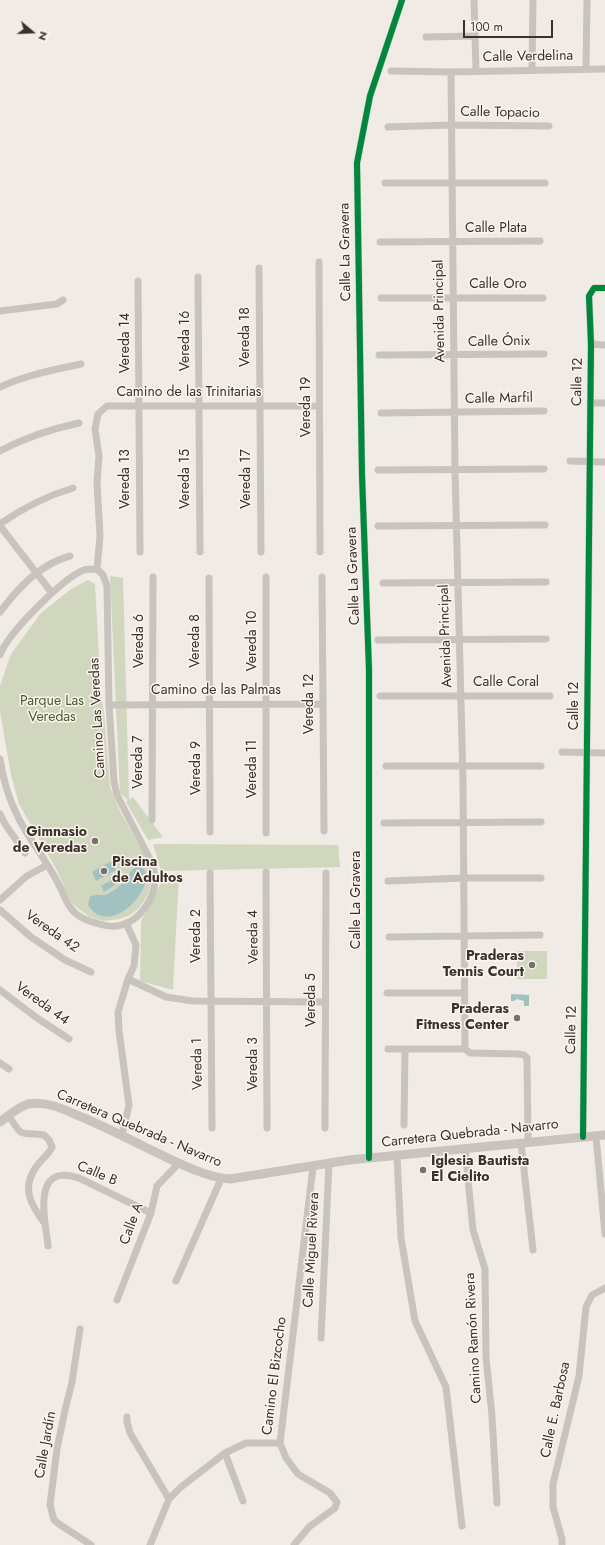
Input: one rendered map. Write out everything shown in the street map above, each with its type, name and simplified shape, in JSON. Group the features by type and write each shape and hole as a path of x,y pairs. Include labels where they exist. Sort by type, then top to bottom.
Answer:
{"street":[{"name":"Calle La Gravera","path":"369,1158 368,670 362,475 357,163 370,96 402,0"},
{"path":"474,0 476,71"},
{"path":"532,70 533,0"},
{"path":"586,69 587,0"},
{"path":"426,37 475,36"},
{"name":"Calle Verdelina","path":"391,71 451,72 605,69"},
{"name":"Avenida Principal","path":"451,72 454,413 464,822 465,1049"},
{"name":"Calle Topacio","path":"388,127 451,125 549,126"},
{"path":"385,184 545,184"},
{"name":"Calle Plata","path":"380,242 540,241"},
{"name":"Vereda 19","path":"318,262 320,552"},
{"name":"Vereda 18","path":"259,268 260,406"},
{"name":"Vereda 16","path":"198,277 199,405"},
{"name":"Vereda 14","path":"138,281 139,406"},
{"name":"Calle 12","path":"583,1137 590,403 589,296 594,288 605,288"},
{"name":"Calle Oro","path":"380,298 544,298"},
{"path":"0,310 57,304 63,300"},
{"path":"590,344 605,345"},
{"name":"Calle Ónix","path":"380,355 454,356 544,354"},
{"path":"0,387 42,372 81,364"},
{"path":"590,403 605,403"},
{"name":"Vereda 15","path":"199,405 200,552"},
{"name":"Camino de las Trinitarias","path":"97,569 100,536 97,483 99,456 96,429 98,414 107,406 320,406"},
{"name":"Vereda 13","path":"139,406 140,552"},
{"name":"Vereda 17","path":"260,406 261,552"},
{"name":"Calle Marfil","path":"381,413 544,411"},
{"path":"0,451 29,437 52,429 79,423"},
{"path":"570,461 605,462"},
{"path":"378,470 544,469"},
{"path":"52,593 0,525 19,511 42,499 73,488"},
{"path":"378,526 545,525"},
{"path":"0,612 22,585 36,573 52,563 70,556"},
{"path":"0,655 1,651 24,620 52,593 85,569 97,569"},
{"name":"Camino Las Veredas","path":"0,759 4,780 17,816 58,882 67,902 74,912 86,920 104,926 117,926 126,923 139,915 147,905 153,893 155,877 153,865 117,795 114,782 109,705 107,586 103,575 97,569"},
{"name":"Vereda 12","path":"322,576 324,831"},
{"name":"Vereda 6","path":"152,704 153,577"},
{"name":"Vereda 10","path":"266,577 266,705"},
{"name":"Vereda 8","path":"209,578 209,704"},
{"path":"383,582 546,582"},
{"path":"378,640 546,639"},
{"name":"Calle Coral","path":"380,696 550,696"},
{"name":"Vereda 7","path":"152,704 152,820"},
{"name":"Vereda 9","path":"209,704 210,832"},
{"name":"Camino de las Palmas","path":"109,705 323,704"},
{"name":"Vereda 11","path":"266,705 266,833"},
{"path":"562,752 605,753"},
{"path":"386,766 541,766"},
{"path":"0,814 25,853"},
{"path":"5,824 17,816"},
{"path":"384,823 541,822"},
{"path":"0,900 27,876 47,865"},
{"name":"Vereda 4","path":"266,872 267,1001"},
{"name":"Vereda 2","path":"210,873 210,1000"},
{"name":"Vereda 5","path":"325,1128 326,873"},
{"path":"388,881 464,878 541,878"},
{"name":"Vereda 42","path":"0,910 31,937 66,960 91,972"},
{"path":"122,1135 129,1105 119,1031 118,1012 128,979 134,966 136,945 126,923"},
{"path":"389,936 540,935"},
{"path":"128,979 166,997 193,1001 325,1002"},
{"name":"Vereda 44","path":"0,990 37,1018 69,1039"},
{"path":"387,993 464,993"},
{"name":"Vereda 1","path":"210,1000 212,1128"},
{"name":"Vereda 3","path":"267,1001 267,1128"},
{"path":"404,1125 405,1049"},
{"path":"388,1050 465,1049 470,1053 518,1054 524,1055 527,1058 525,1143 533,1250"},
{"path":"0,1063 9,1069"},
{"name":"Carretera Quebrada - Navarro","path":"0,1122 18,1109 28,1104 51,1106 64,1110 122,1135 179,1163 221,1179 230,1179 369,1158 601,1136"},
{"path":"9,1116 19,1132 26,1135 44,1135 52,1147 49,1154 37,1166 29,1180 28,1195 36,1211 46,1224"},
{"path":"601,1136 605,1234"},
{"name":"Camino Ramón Rivera","path":"465,1148 473,1230 485,1269 486,1357 492,1416 497,1503"},
{"path":"397,1156 402,1246 415,1321 446,1387 462,1526"},
{"name":"Calle A","path":"117,1300 151,1213 157,1186 179,1163"},
{"name":"Calle Miguel Rivera","path":"321,1338 329,1164"},
{"name":"Camino El Bizcocho","path":"294,1545 309,1527 335,1508 337,1502 330,1492 298,1474 286,1458 280,1443 313,1167"},
{"name":"Calle B","path":"48,1246 43,1200 47,1184 56,1176 68,1174 79,1178 151,1213"},
{"path":"176,1281 221,1179"},
{"name":"Calle E. Barbosa","path":"562,1545 553,1507 553,1484 579,1376 586,1307 592,1295 605,1288"},
{"name":"Calle Jardín","path":"80,1329 72,1382 57,1449 50,1505 54,1520 58,1524 90,1545"},
{"path":"127,1417 130,1433 169,1499"},
{"path":"150,1545 169,1499 225,1453 246,1443 280,1443"},
{"path":"225,1453 243,1501"}],"green space":[{"path":"110,576 123,578 129,800 133,797 163,837 148,840 126,802 128,800 120,793"},
{"name":"Parque Las Veredas","path":"88,580 95,584 101,695 104,712 110,787 120,811 149,863 152,880 148,894 140,907 130,915 120,919 104,921 90,917 75,906 69,899 58,872 19,804 11,775 0,711 0,686 11,654 41,613 71,589"},
{"path":"153,844 338,845 340,867 161,871"},
{"path":"179,873 173,990 140,981 141,921 165,875"},
{"name":"Praderas Tennis Court","path":"517,951 547,951 547,979 517,979"}],"water":[{"name":"Piscina de Adultos","path":"112,861 116,870 96,881 92,872"},
{"path":"137,865 145,871 146,880 142,891 134,903 123,912 111,916 99,915 88,905 90,897 106,895 120,886"},
{"path":"115,878 118,883 104,892 101,886"},
{"path":"511,994 529,995 529,1006 524,1006 524,1001 517,999 511,1001"}],"cycle path":[{"path":"369,1158 369,670 362,475 357,163 370,96 402,0"},
{"path":"583,1137 591,344 589,296 594,288 605,288"}],"place":[{"name":"Gimnasio de Veredas","path":"95,841"},
{"name":"Piscina de Adultos","path":"104,871"},
{"name":"Praderas Tennis Court","path":"532,965"},
{"name":"Praderas Fitness Center","path":"517,1018"},
{"name":"Iglesia Bautista El Cielito","path":"423,1170"}]}
